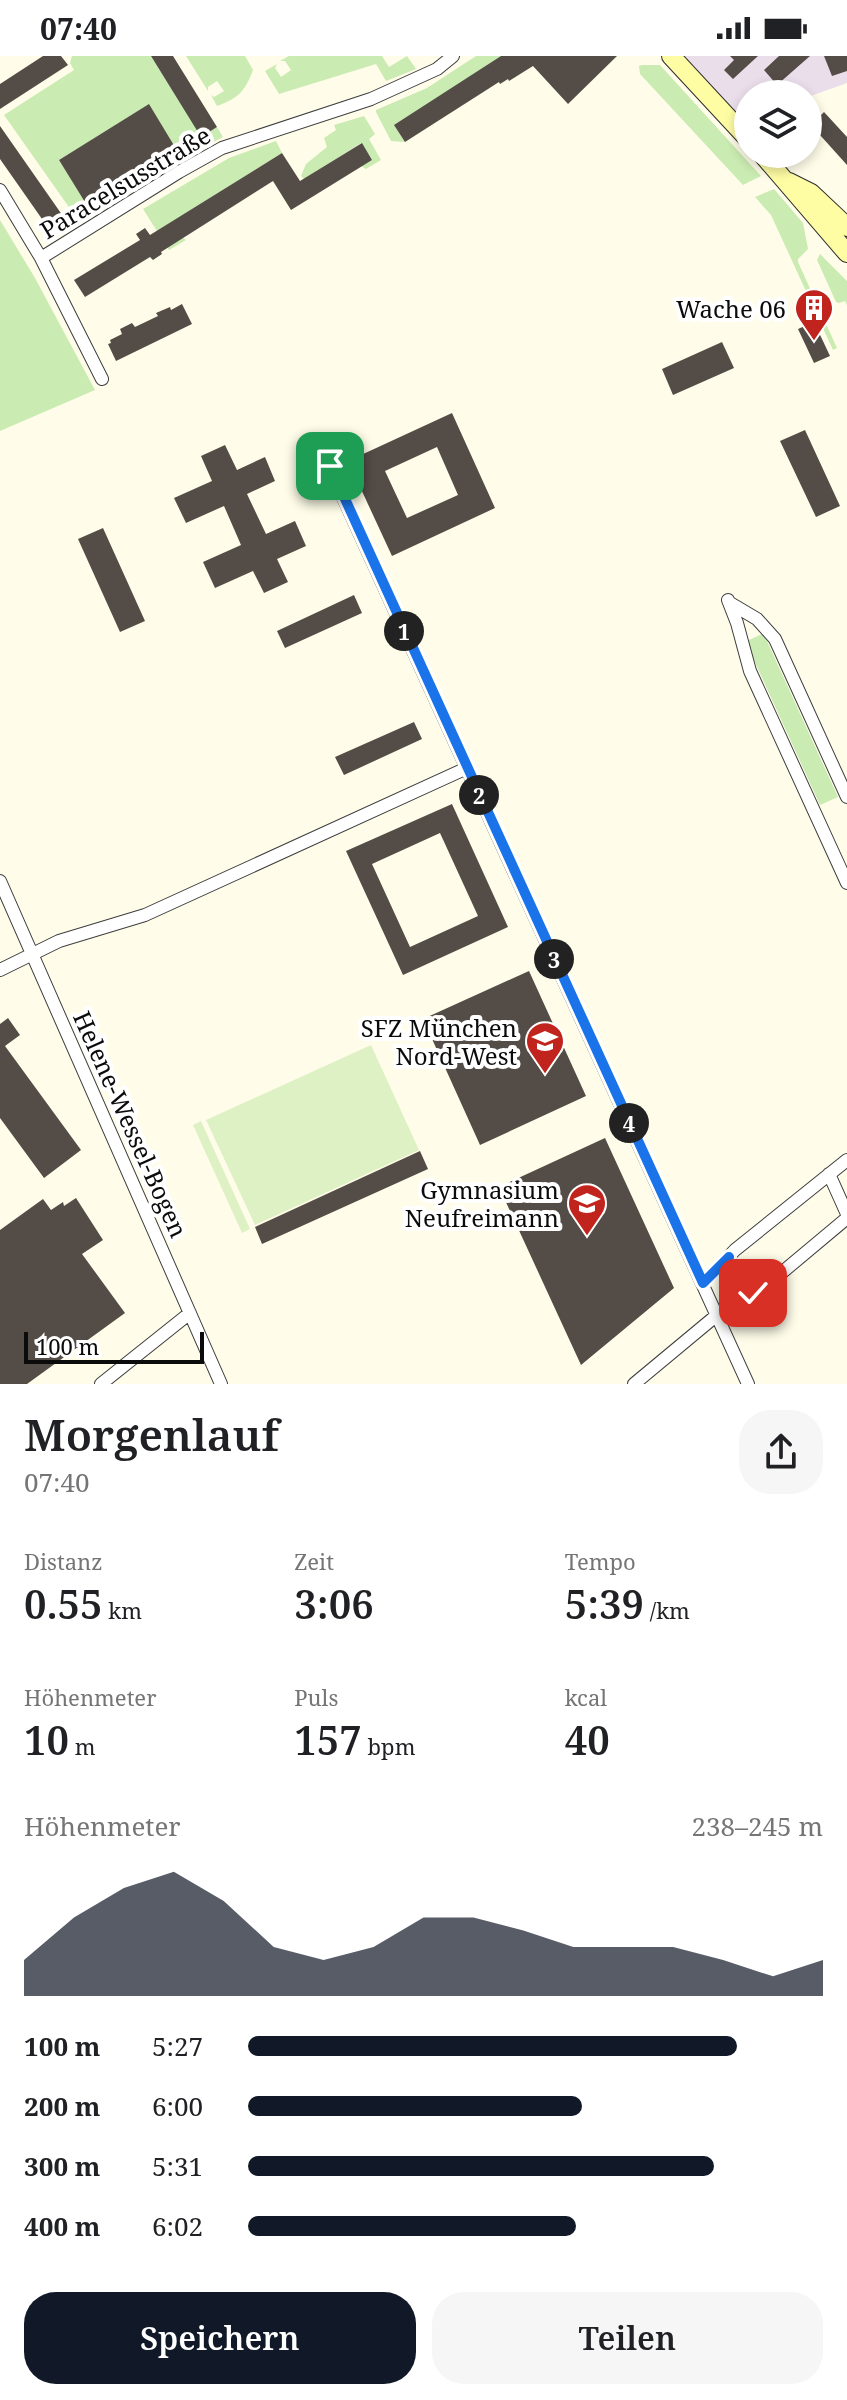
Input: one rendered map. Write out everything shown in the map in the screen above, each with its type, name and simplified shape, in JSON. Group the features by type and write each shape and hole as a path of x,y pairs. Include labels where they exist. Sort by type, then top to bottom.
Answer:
{"main road":[{"path":"671,56 734,124"},
{"path":"775,168 847,253"},
{"path":"787,181 811,193 847,227"}],"street":[{"name":"Paracelsusstraße","path":"41,258 222,148 371,99 437,69 453,56"},
{"path":"0,190 41,258 102,379"},
{"path":"332,452 332,473 748,1384"},
{"path":"847,797 775,639 757,619 728,600 750,671 847,883"},
{"path":"0,970 73,936 145,915 467,768"},
{"name":"Helene-Wessel-Bogen","path":"0,881 221,1384"},
{"path":"703,1283 729,1257 847,1160"},
{"path":"634,1384 717,1315 773,1280 847,1216 829,1174"},
{"path":"729,1257 725,1271 734,1285 757,1290"},
{"path":"101,1384 190,1313"}],"shaded area":[{"path":"674,56 847,56 847,83 822,92 822,80 734,80 734,114"}],"green space":[{"path":"72,56 151,56 201,136 217,127 223,137 141,181 181,157 149,105 59,160 91,212 94,210 93,214 78,220 4,115 74,70 70,63"},
{"path":"186,56 245,56 253,70 240,93 217,106 211,95 214,97 224,91 217,81 208,87 208,91"},
{"path":"289,56 382,56 389,67 407,56 416,69 386,81 376,64 279,94 265,71 277,64 275,68 281,77 291,70 285,61 280,61"},
{"path":"476,56 501,56 395,126 405,142 391,141 376,110 427,88"},
{"path":"660,65 734,146 734,168 754,168 761,176 743,185 640,74 639,66"},
{"path":"364,116 375,134 369,139 381,160 366,169 361,166 372,160 361,143 304,179 301,176 306,164 327,147 324,138 336,130 334,125"},
{"path":"276,141 282,153 165,226 186,240 169,250 143,209 229,158"},
{"path":"774,189 803,223 808,249 798,262 837,348 833,350 771,215 755,197"},
{"path":"0,220 95,390 0,431"},
{"path":"820,254 847,281 847,305 845,301 836,302 817,260"},
{"path":"762,634 838,797 820,805 748,647 749,640"},
{"path":"371,1045 419,1150 255,1225 206,1120"},
{"path":"201,1121 250,1229 242,1233 193,1125"}],"building":[{"path":"43,56 61,56 68,65 0,109 0,84"},
{"path":"151,56 173,56 217,127 201,137"},
{"path":"501,56 617,56 568,104 533,66 509,81 499,82 405,142 394,125"},
{"path":"730,56 758,56 733,79 724,70 734,60"},
{"path":"779,56 810,56 783,80 773,80 764,70"},
{"path":"824,56 847,56 847,71 832,76"},
{"path":"149,104 181,157 91,212 59,160"},
{"path":"824,112 847,137 847,165 822,137"},
{"path":"0,126 65,219 49,229 0,159"},
{"path":"362,143 372,160 291,210 273,181 153,260 150,257 85,297 74,280 140,240 136,234 145,228 150,235 282,153 300,181"},
{"path":"182,304 192,324 116,361 108,344 122,334 120,329 132,323 135,327 158,316 156,313"},
{"name":"Wache 06","path":"814,322 830,356 814,363 798,329"},
{"path":"722,342 734,368 673,395 662,369"},
{"path":"452,413 495,508 392,556 348,461","holes":["437,447 458,495 407,518 385,471"]},
{"path":"805,430 840,506 816,517 780,441"},
{"path":"225,445 237,470 265,457 275,481 247,494 266,534 295,521 306,546 277,559 288,582 264,593 253,571 215,588 203,562 241,545 224,506 186,523 174,498 212,481 201,456"},
{"path":"103,528 145,621 120,632 78,539"},
{"path":"354,595 362,613 285,648 277,631"},
{"path":"414,722 422,739 344,775 335,757"},
{"path":"452,804 508,927 403,975 346,851","holes":["440,833 478,916 410,947 372,864"]},
{"path":"529,971 586,1096 480,1145 423,1019"},
{"path":"8,1018 20,1035 5,1046 81,1150 44,1178 0,1118 0,1024"},
{"name":"Gymnasium Neufreimann","path":"605,1138 674,1288 581,1365 499,1187"},
{"path":"420,1151 428,1169 262,1244 255,1227"},
{"path":"76,1198 103,1240 82,1254 125,1313 27,1384 0,1384 0,1230 43,1199 51,1210"}],"place":[{"name":"Wache 06","path":"814,342"},
{"name":"SFZ München Nord-West","path":"545,1075"},
{"name":"Gymnasium Neufreimann","path":"587,1237"}],"route":[{"path":"330,466 703,1283 729,1257 725,1271 729,1278 742,1289 757,1290 753,1293"}]}
